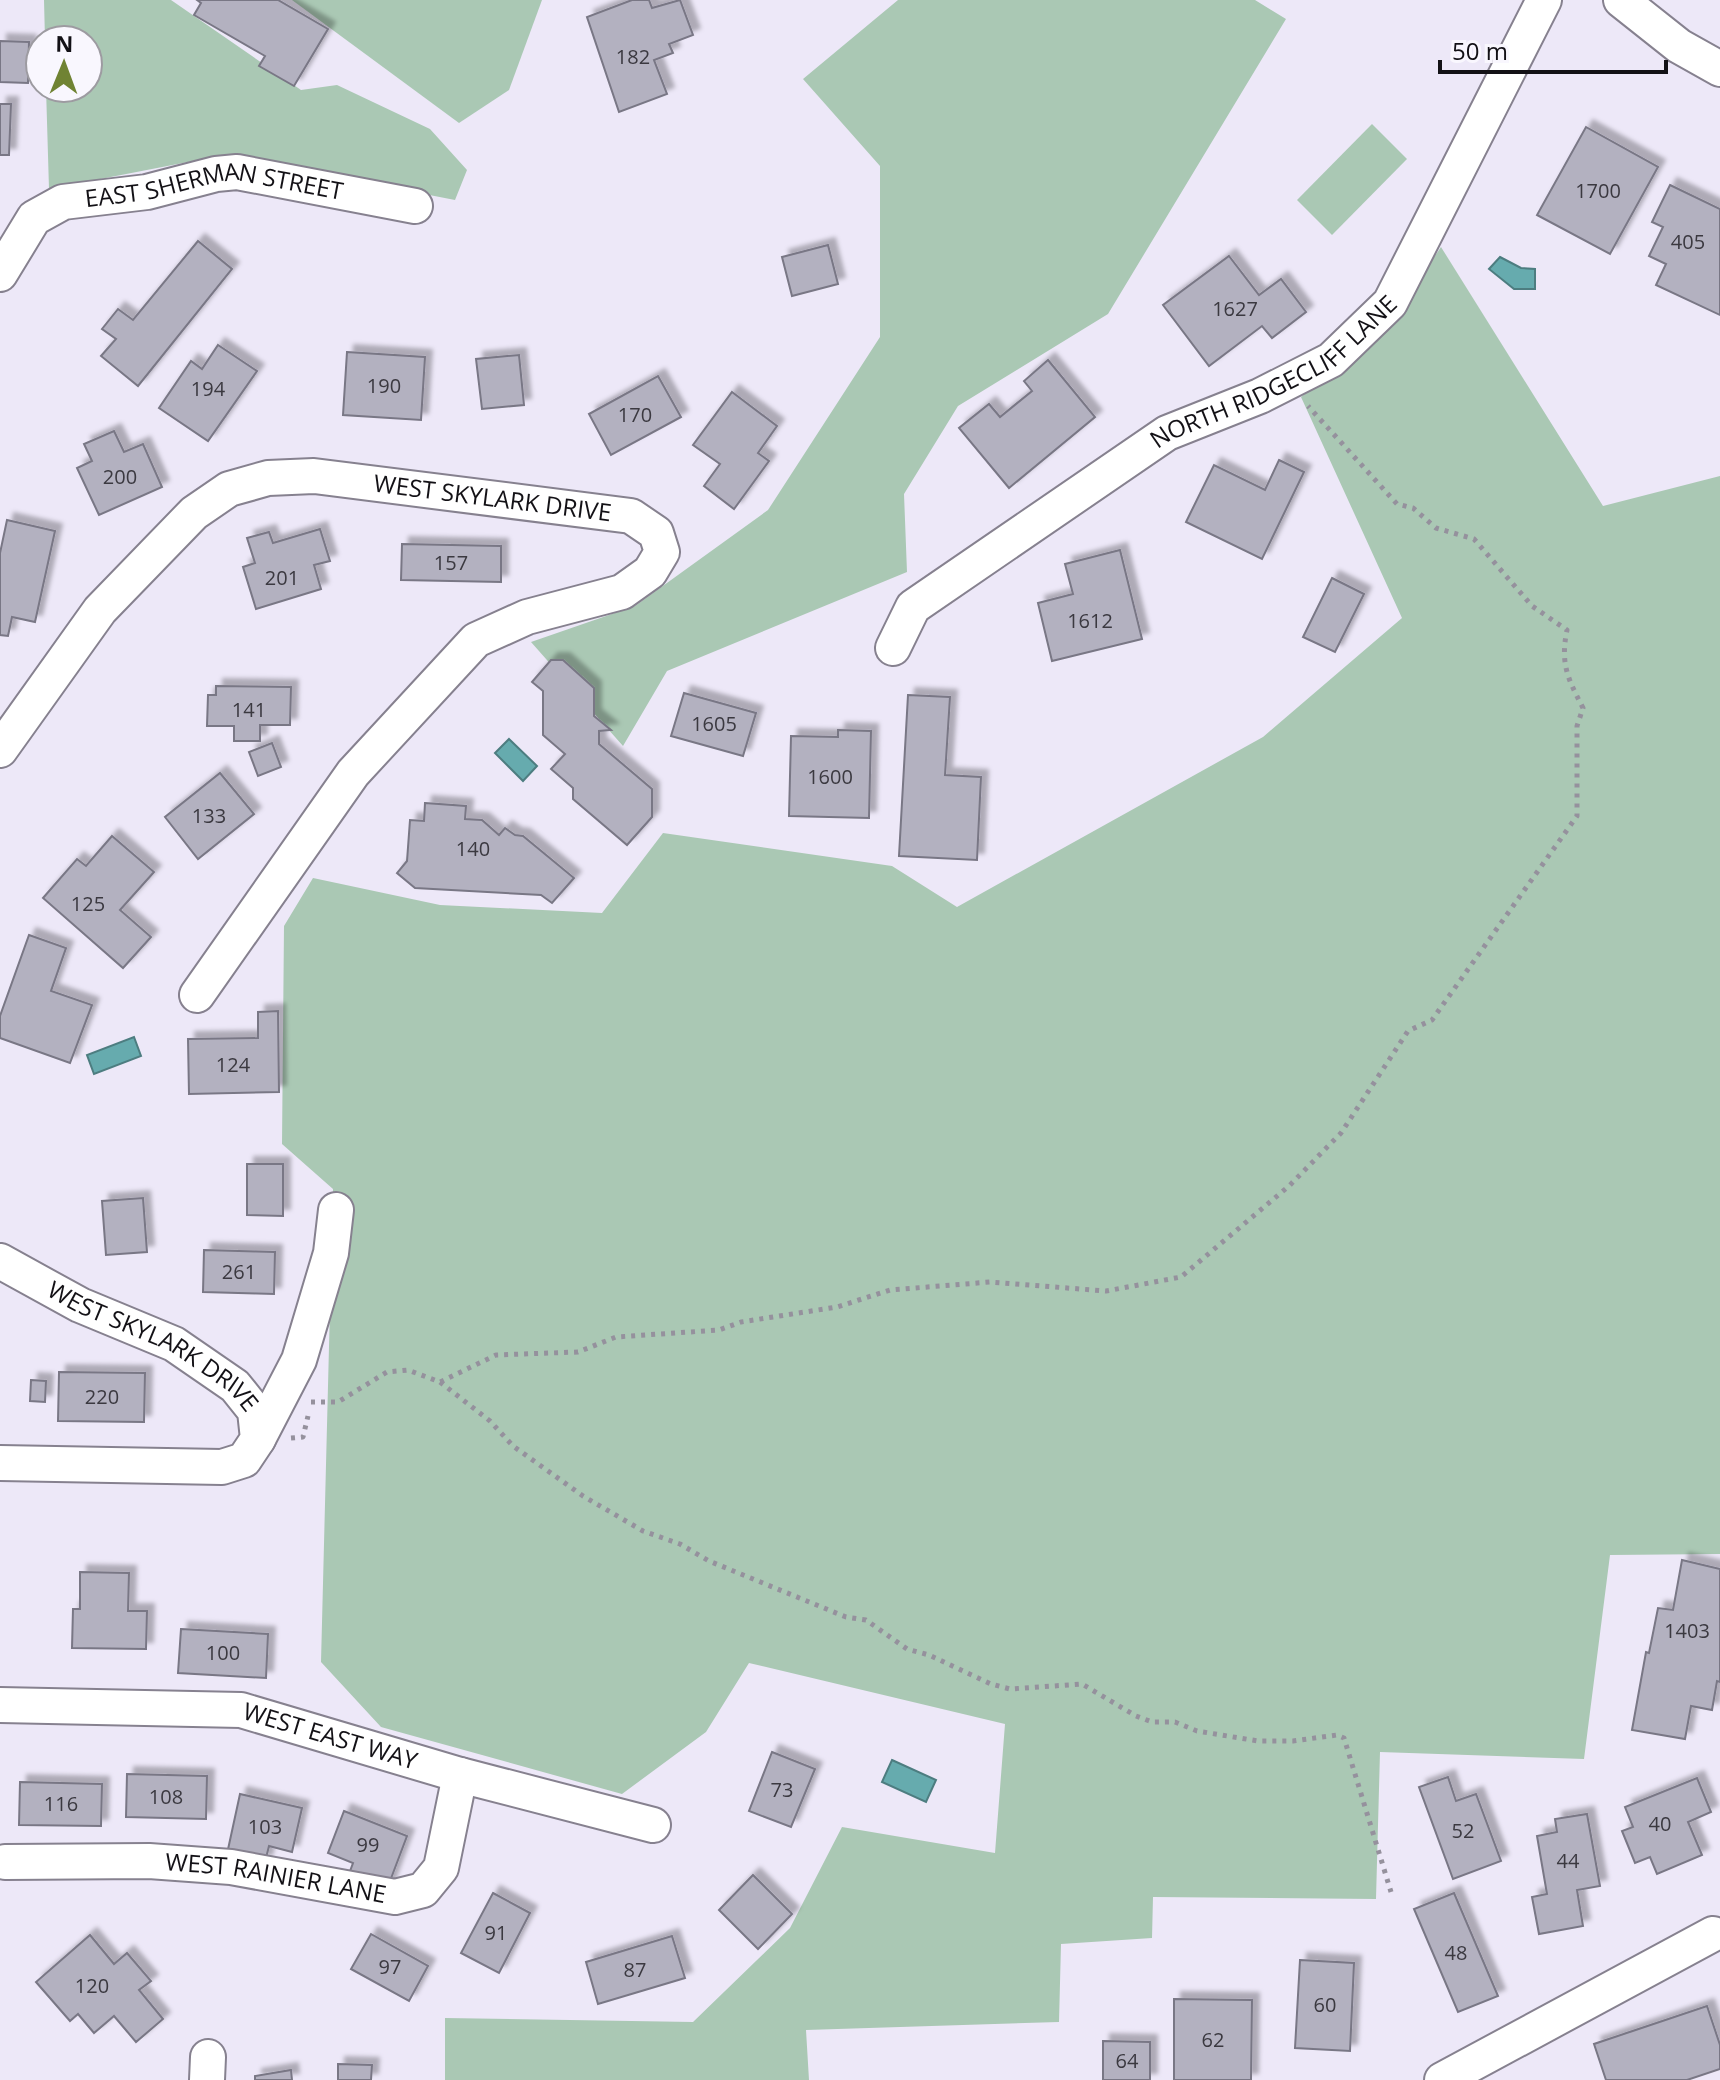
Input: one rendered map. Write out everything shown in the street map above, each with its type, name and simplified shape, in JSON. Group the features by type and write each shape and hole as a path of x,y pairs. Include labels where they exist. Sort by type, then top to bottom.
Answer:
{"street":[{"name":"NORTH RIDGECLIFF LANE","path":"893,648 913,607 1167,433 1260,396 1331,360 1390,303 1544,0"},
{"path":"1621,0 1679,46 1720,69"},
{"name":"EAST SHERMAN STREET","path":"0,274 34,218 63,202 147,192 216,174 237,172 415,206"},
{"name":"WEST SKYLARK DRIVE","path":"0,750 100,610 194,513 229,489 268,478 314,476 631,516 656,533 662,552 650,572 622,592 527,617 476,640 353,773 197,995"},
{"path":"0,1463 222,1467 251,1450 299,1360 331,1253 336,1210"},
{"name":"WEST SKYLARK DRIVE","path":"0,1261 80,1305 174,1344 235,1386 255,1411 251,1450"},
{"name":"WEST EAST WAY","path":"0,1705 241,1710 460,1775 653,1825"},
{"name":"WEST RAINIER LANE","path":"5,1862 149,1861 231,1867 395,1897 423,1890 441,1868 460,1775"},
{"path":"1442,2080 1713,1934"}],"path":[{"path":"440,1382 496,1355 578,1352 616,1337 719,1330 741,1322 837,1307 890,1290 990,1282 1106,1291 1181,1277 1289,1186 1341,1133 1408,1031 1432,1020 1577,816 1577,726 1583,708 1565,674 1563,647 1567,630 1532,606 1474,539 1436,528 1413,508 1397,504 1301,397"},
{"path":"251,1450 303,1437 311,1402 338,1402 387,1372 408,1370 440,1382 490,1421 513,1446 583,1496 643,1531 680,1544 709,1561 846,1617 866,1620 907,1649 929,1655 991,1684 1010,1689 1082,1684 1152,1722 1175,1722 1197,1731 1258,1741 1293,1741 1337,1735 1344,1738 1391,1892"}],"shaded area":[{"path":"44,0 171,0 301,90 337,85 430,129 467,170 455,200 224,155 49,189 46,104 104,104 104,24 45,24"},
{"path":"292,0 542,0 509,90 459,123"},
{"path":"898,0 1255,0 1286,19 1108,314 958,406 904,494 907,572 667,671 623,746 531,642 635,606 768,510 880,337 880,166 803,79"},
{"path":"1372,124 1407,159 1332,235 1297,200"},
{"path":"1441,247 1603,506 1720,476 1720,1554 1610,1555 1584,1759 1380,1752 1376,1899 1153,1897 1152,1938 1061,1944 1059,2022 806,2030 809,2080 445,2080 445,2018 693,2022 790,1928 842,1827 995,1853 1005,1724 749,1663 706,1732 622,1794 381,1727 321,1662 333,1189 282,1144 284,926 313,878 440,905 602,913 663,833 892,866 957,907 1263,737 1402,618 1301,397 1380,336"},
{"path":"1500,257 1521,268 1535,269 1535,289 1514,289 1489,269"},
{"path":"509,739 537,766 523,781 495,753"},
{"path":"134,1037 141,1056 94,1074 87,1055"},
{"path":"892,1760 936,1780 926,1802 882,1782"}],"building":[{"path":"197,0 278,0 328,29 294,86 259,66 265,56 194,15 201,3"},
{"path":"632,0 649,0 652,8 680,0 693,35 669,44 673,53 654,60 667,94 619,112 587,17"},
{"path":"0,41 24,42 24,83 0,82"},
{"path":"0,104 11,104 9,155 0,155"},
{"path":"1586,127 1658,167 1610,254 1537,215"},
{"path":"1670,185 1720,209 1720,315 1656,285 1666,264 1649,256 1663,227 1652,222"},
{"path":"198,241 232,269 138,386 101,356 116,339 102,329 118,309 133,320"},
{"path":"828,245 838,284 792,296 782,257"},
{"path":"1229,256 1259,295 1281,279 1306,312 1272,338 1262,326 1209,366 1163,305"},
{"path":"218,345 257,371 208,441 159,408 191,361 202,369"},
{"path":"347,352 425,357 421,420 343,415"},
{"path":"519,355 524,405 482,409 476,359"},
{"path":"1048,360 1095,417 1009,488 959,428 989,404 1000,417 1032,391 1024,381"},
{"path":"658,376 681,417 611,455 589,414"},
{"path":"732,392 777,426 758,453 769,461 734,509 704,486 720,464 693,445"},
{"path":"114,431 124,452 143,444 162,487 99,515 77,468 92,461 84,444"},
{"path":"1279,460 1304,472 1262,559 1186,522 1214,465 1265,490"},
{"path":"7,520 55,531 35,622 12,617 8,636 0,635 0,553"},
{"path":"320,529 330,561 314,565 321,589 256,609 243,567 255,563 247,538 269,532 273,543"},
{"path":"402,544 501,546 501,582 401,580"},
{"path":"1120,550 1142,639 1052,661 1038,603 1073,594 1065,564"},
{"path":"1332,578 1364,594 1335,652 1303,637"},
{"path":"551,660 563,660 594,688 594,716 611,730 599,731 599,744 652,789 652,817 627,845 573,799 573,788 551,769 565,754 543,735 543,691 532,682"},
{"path":"216,686 291,687 290,725 260,725 260,741 234,741 234,726 207,726 208,695 216,695"},
{"path":"684,693 756,713 743,756 671,736"},
{"path":"908,695 950,697 945,775 981,777 977,860 899,856"},
{"path":"838,730 871,731 869,818 789,816 791,736 838,737"},
{"path":"272,743 281,767 258,776 249,752"},
{"path":"220,773 254,814 198,859 165,817"},
{"path":"425,803 466,806 465,819 482,820 499,835 505,828 523,836 574,878 552,903 541,895 415,888 397,873 407,861 410,820 424,821"},
{"path":"112,836 154,872 120,910 151,937 123,968 43,898 77,859 86,866"},
{"path":"29,935 66,948 51,991 92,1005 70,1063 0,1038 0,1016"},
{"path":"278,1011 279,1092 189,1094 188,1039 258,1038 258,1012"},
{"path":"247,1164 283,1164 283,1216 247,1215"},
{"path":"143,1198 147,1252 106,1255 102,1201"},
{"path":"204,1250 275,1252 274,1294 203,1292"},
{"path":"59,1372 145,1373 144,1422 58,1421"},
{"path":"31,1380 46,1381 45,1402 30,1401"},
{"path":"1682,1560 1720,1569 1720,1682 1717,1681 1712,1710 1691,1706 1685,1739 1632,1730 1646,1652 1649,1653 1658,1608 1673,1610"},
{"path":"80,1572 129,1573 128,1611 147,1611 146,1649 72,1648 73,1609 80,1609"},
{"path":"181,1629 268,1634 266,1678 178,1673"},
{"path":"772,1752 815,1769 791,1827 749,1811"},
{"path":"127,1774 207,1776 206,1819 126,1817"},
{"path":"1448,1777 1456,1801 1476,1794 1501,1861 1453,1879 1419,1787"},
{"path":"1697,1778 1711,1812 1688,1822 1702,1855 1657,1874 1650,1857 1635,1863 1622,1831 1633,1827 1625,1807"},
{"path":"20,1782 102,1784 101,1826 19,1825"},
{"path":"240,1794 302,1808 292,1852 269,1846 265,1862 227,1854"},
{"path":"344,1811 407,1836 387,1889 349,1874 353,1863 328,1853"},
{"path":"1587,1814 1600,1886 1577,1890 1583,1926 1539,1934 1532,1897 1547,1894 1537,1836 1557,1832 1555,1819"},
{"path":"753,1875 792,1914 758,1949 719,1910"},
{"path":"493,1893 530,1913 499,1973 461,1953"},
{"path":"1454,1893 1498,1996 1458,2012 1414,1909"},
{"path":"371,1934 428,1966 409,2001 351,1969"},
{"path":"90,1935 114,1964 127,1953 151,1981 139,1990 163,2019 136,2042 114,2016 94,2033 78,2014 70,2021 36,1982"},
{"path":"672,1936 685,1978 598,2004 586,1962"},
{"path":"1300,1960 1354,1963 1350,2051 1295,2048"},
{"path":"1174,1999 1252,2000 1251,2080 1174,2080"},
{"path":"1707,2006 1720,2045 1720,2069 1687,2080 1606,2080 1594,2044"},
{"path":"1103,2041 1150,2042 1150,2080 1103,2080"},
{"path":"338,2064 372,2065 371,2080 338,2080"},
{"path":"291,2070 292,2080 255,2080 255,2076"}]}
